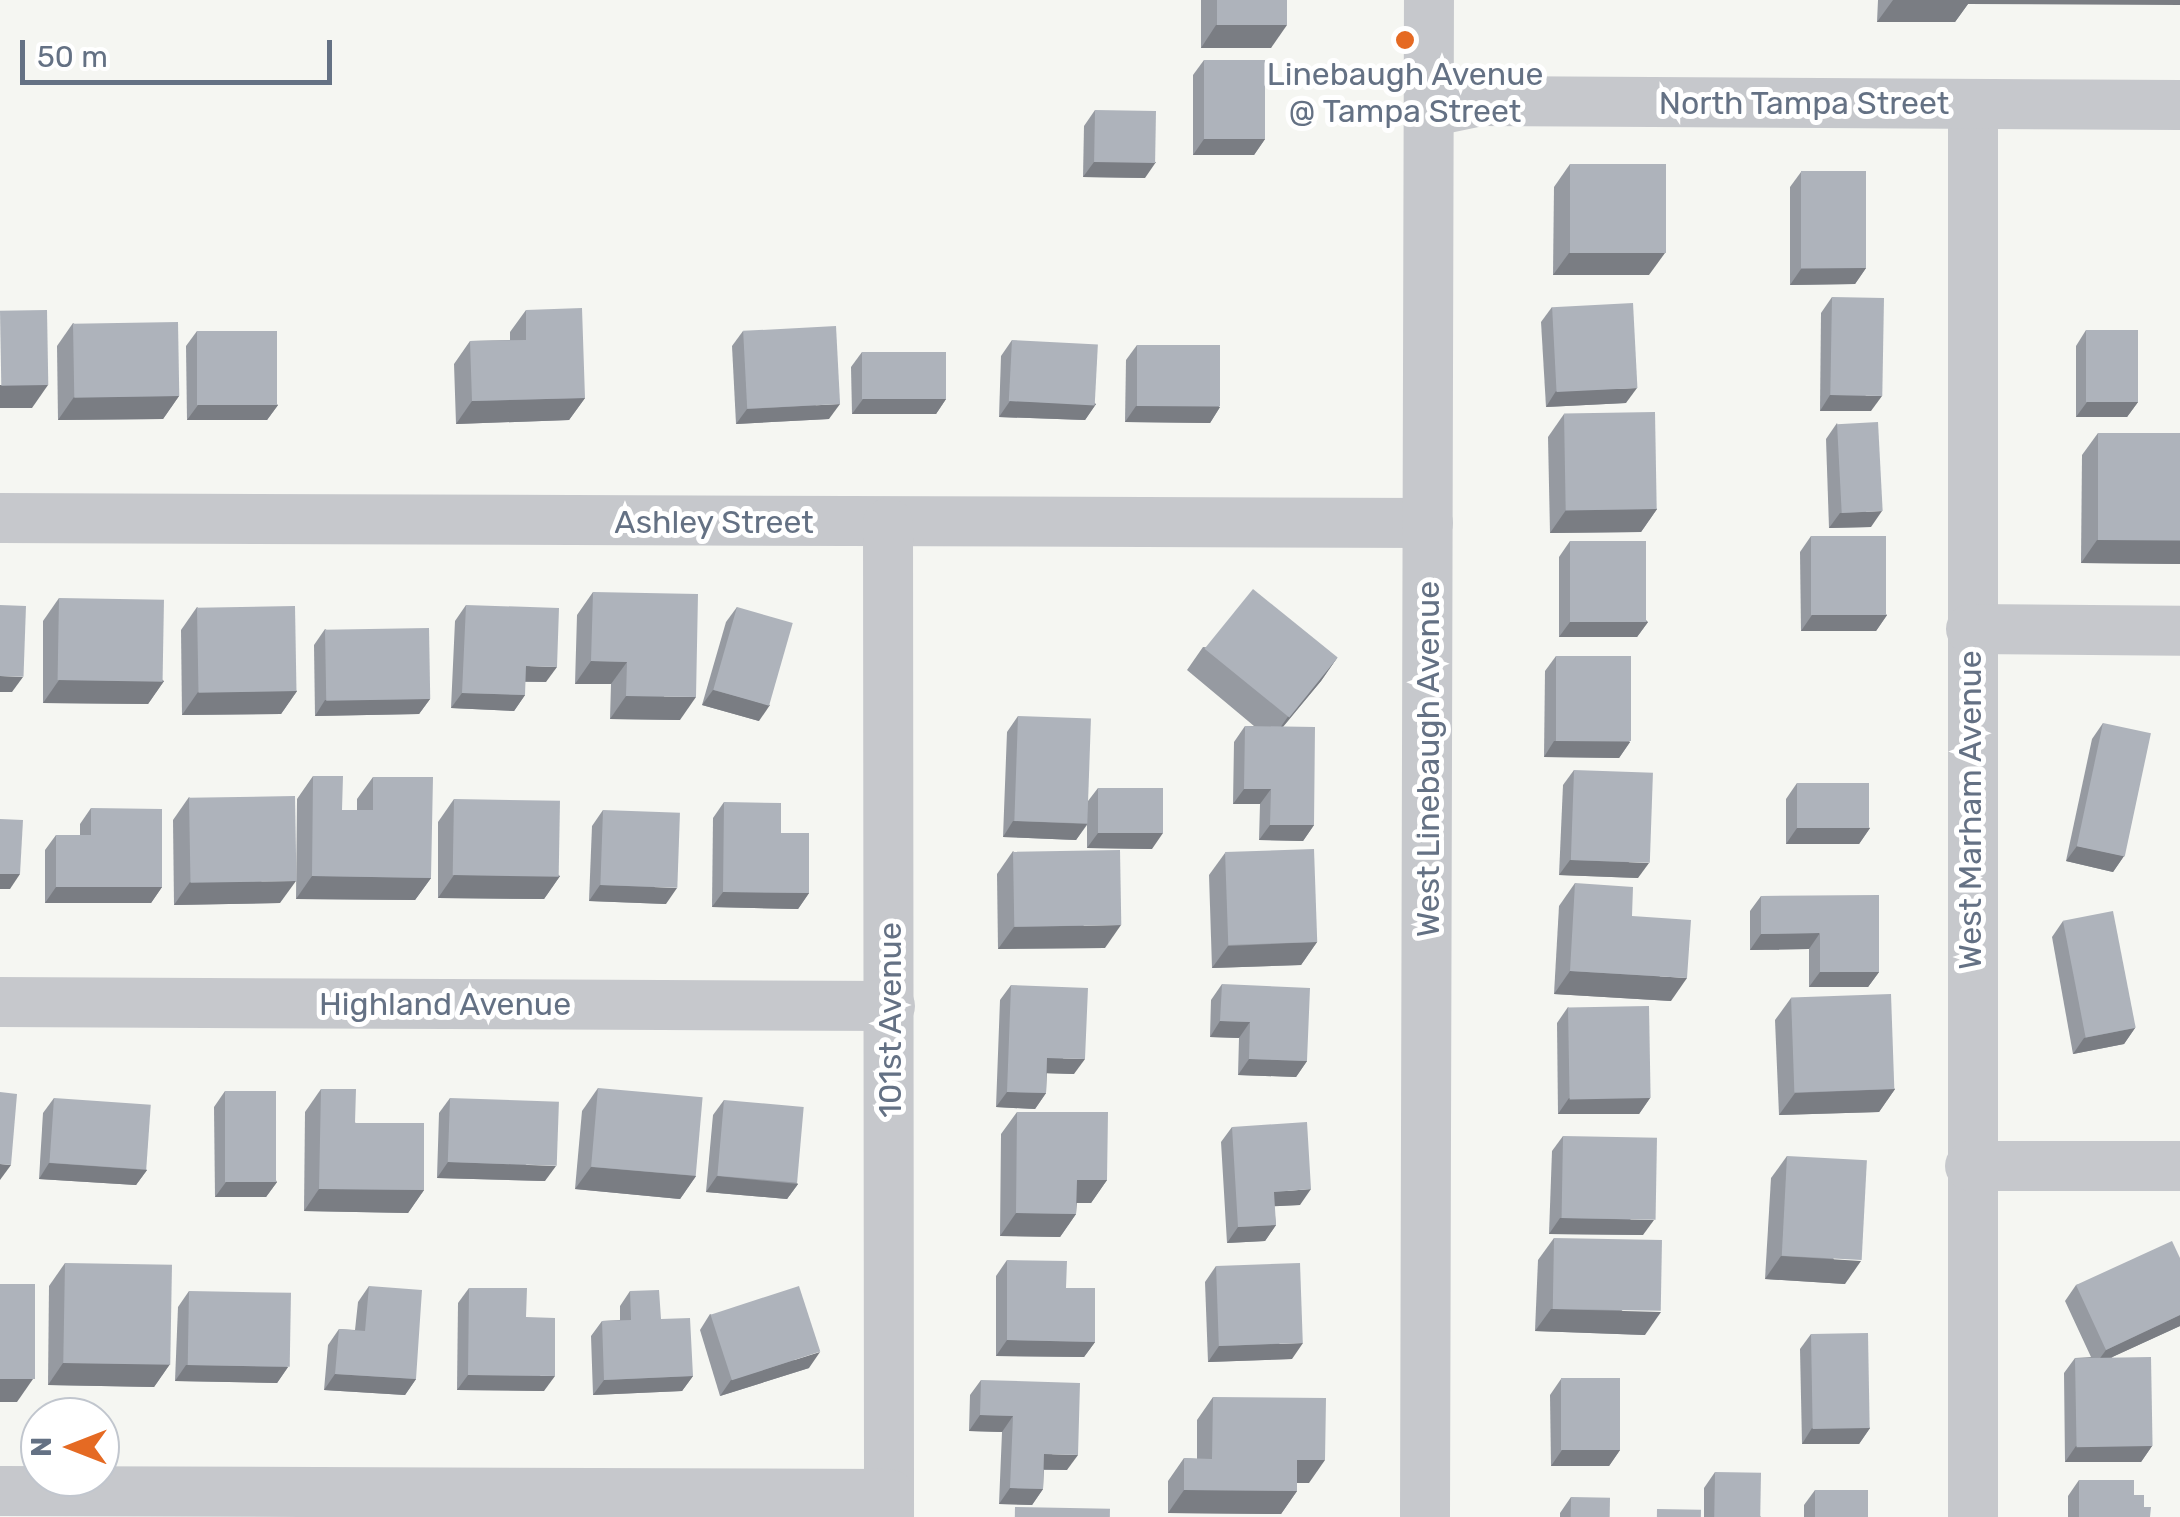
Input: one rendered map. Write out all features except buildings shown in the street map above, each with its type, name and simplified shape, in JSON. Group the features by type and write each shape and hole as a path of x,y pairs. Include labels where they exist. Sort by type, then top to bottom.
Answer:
{"street":[{"name":"West Linebaugh Avenue","path":"1425,1517 1428,0"},
{"name":"North Tampa Street","path":"1428,112 1481,102 2180,105"},
{"name":"West Marham Avenue","path":"1973,104 1973,1517"},
{"name":"Ashley Street","path":"0,518 1428,523"},
{"name":"101st Avenue","path":"888,523 889,1506"},
{"path":"1971,628 2180,631"},
{"name":"Highland Avenue","path":"0,1002 890,1006"},
{"path":"1970,1166 2180,1166"},
{"path":"0,1490 889,1506"}],"place":[{"name":"Linebaugh Avenue @ Tampa Street","path":"1405,40"}]}
